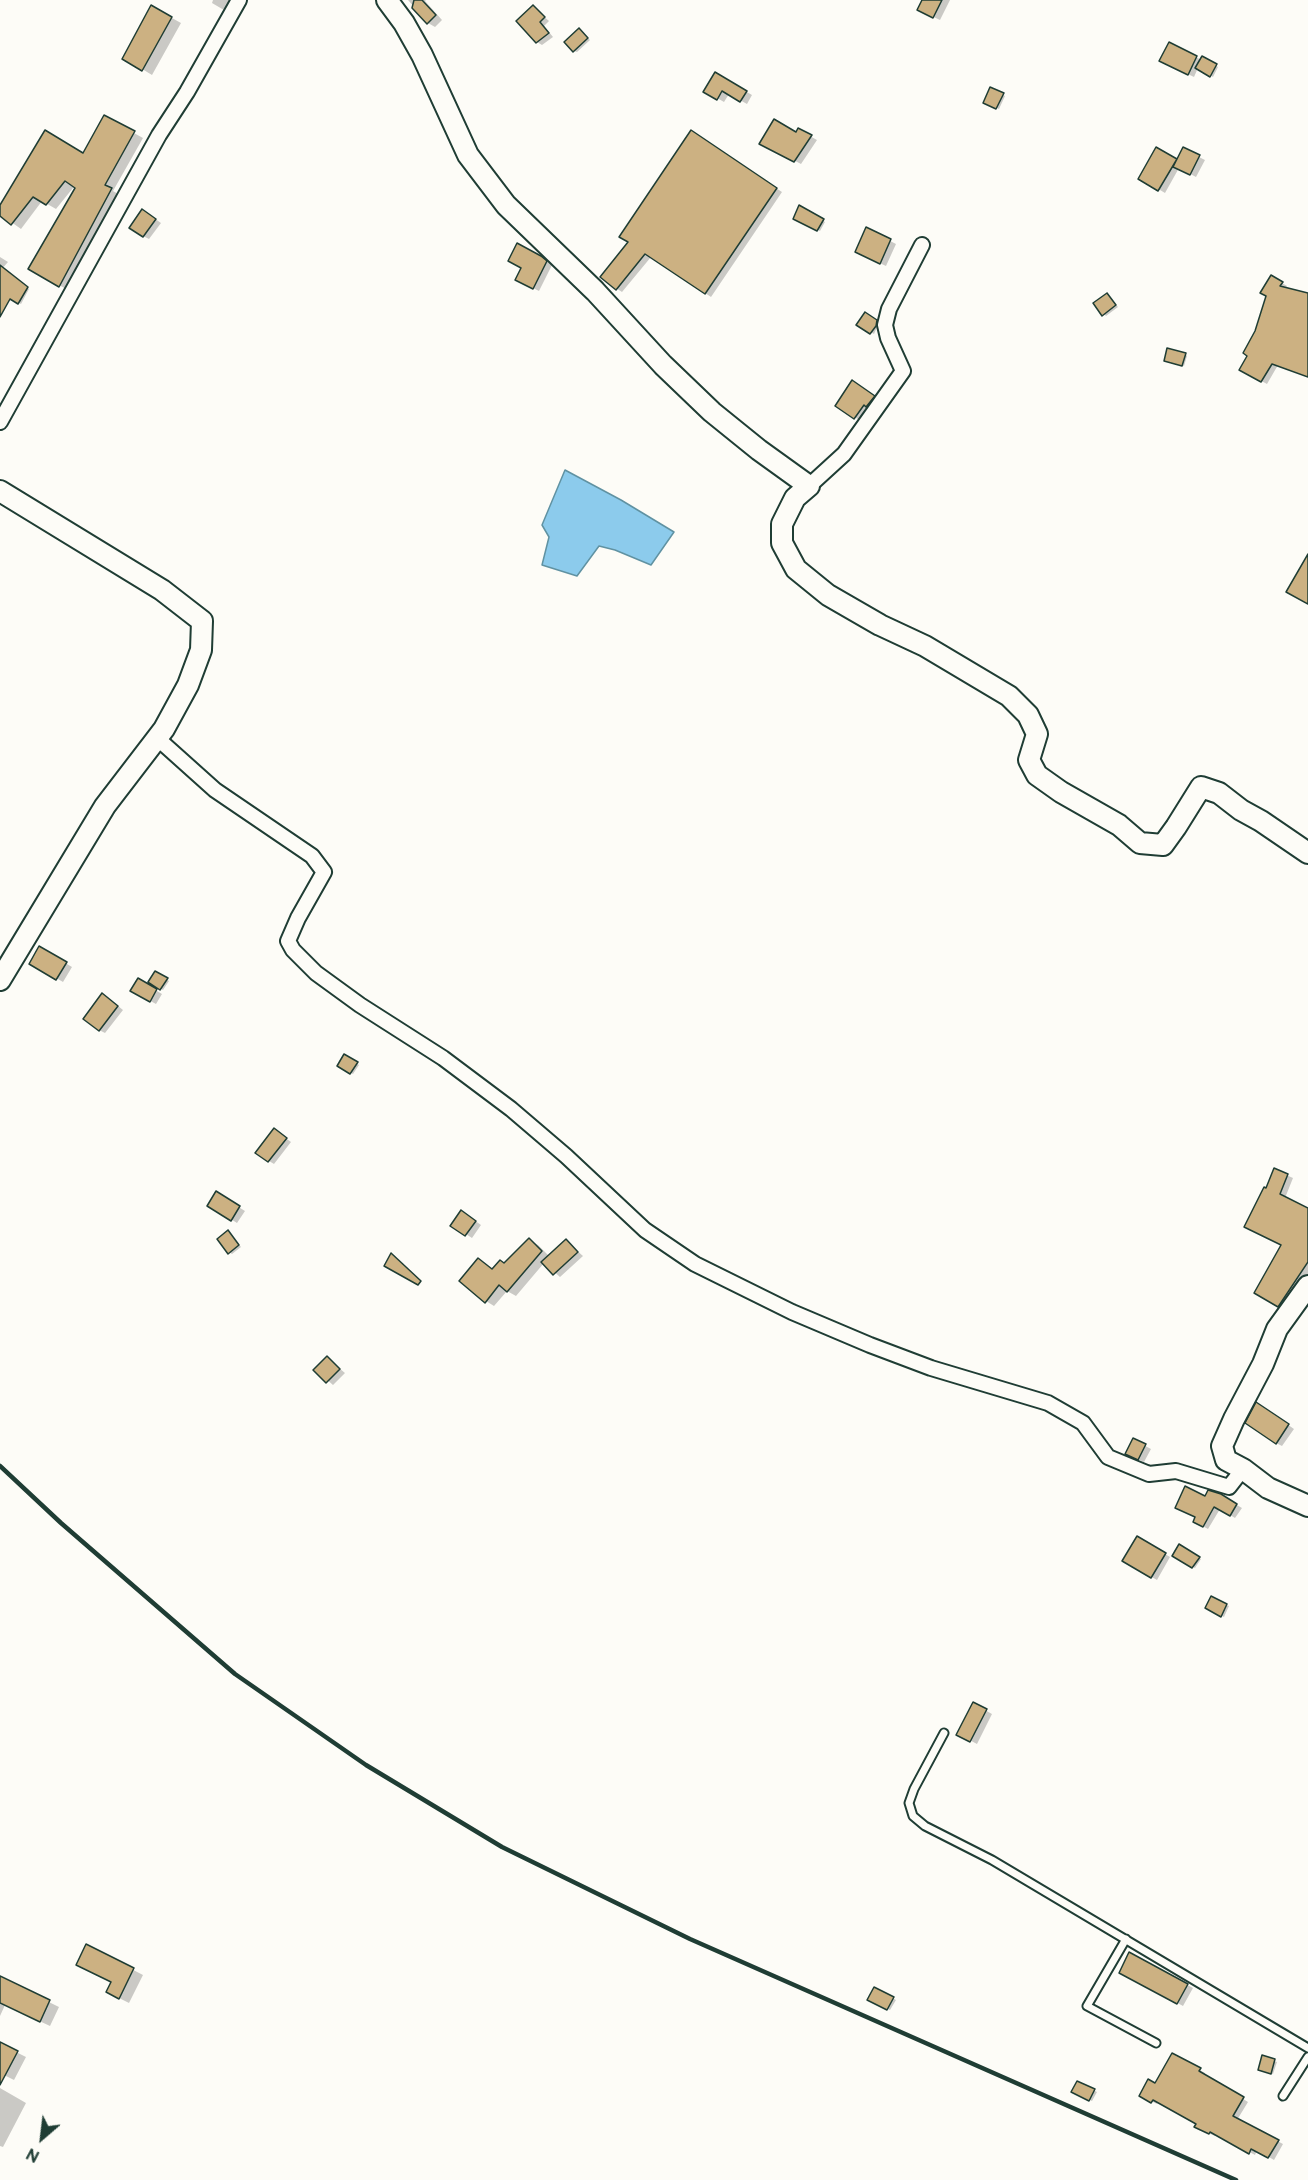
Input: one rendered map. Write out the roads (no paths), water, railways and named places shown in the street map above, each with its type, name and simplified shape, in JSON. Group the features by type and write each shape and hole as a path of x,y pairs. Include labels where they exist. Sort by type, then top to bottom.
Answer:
{"street":[{"path":"0,422 159,135 187,92 239,0"},
{"path":"387,0 404,22 422,55 468,155 506,205 595,291 663,365 712,412 809,486"},
{"path":"922,245 889,309 885,325 888,338 903,371 844,454 795,498 782,524 782,543 796,569 828,596 880,625 925,646 1009,696 1028,715 1037,734 1029,760 1037,774 1119,825 1140,843 1163,844 1201,787 1219,793 1308,853"},
{"path":"0,490 162,590 202,621 201,650 188,685 157,738 105,806 0,980"},
{"path":"157,738 214,790 312,856 324,872 288,941 293,950 316,973 360,1005 443,1058 511,1109 566,1156 645,1230 695,1264 792,1312 870,1345 931,1368 1048,1403 1083,1423 1107,1457 1149,1474 1176,1471 1229,1487 1243,1469"},
{"path":"1308,1286 1278,1329 1222,1446 1226,1460 1243,1469 1268,1488 1308,1506"}],"lane":[{"path":"944,1733 914,1789 909,1803 913,1816 925,1826 992,1860 1308,2048"},
{"path":"1126,1939 1088,2006 1155,2043"},
{"path":"1283,2096 1308,2057"}],"water":[{"path":"565,470 674,532 651,565 599,546 577,576 542,565 549,537 542,525"}],"railway":[{"path":"0,1466 61,1523 235,1674 366,1765 502,1847 690,1939 1236,2180"}]}
